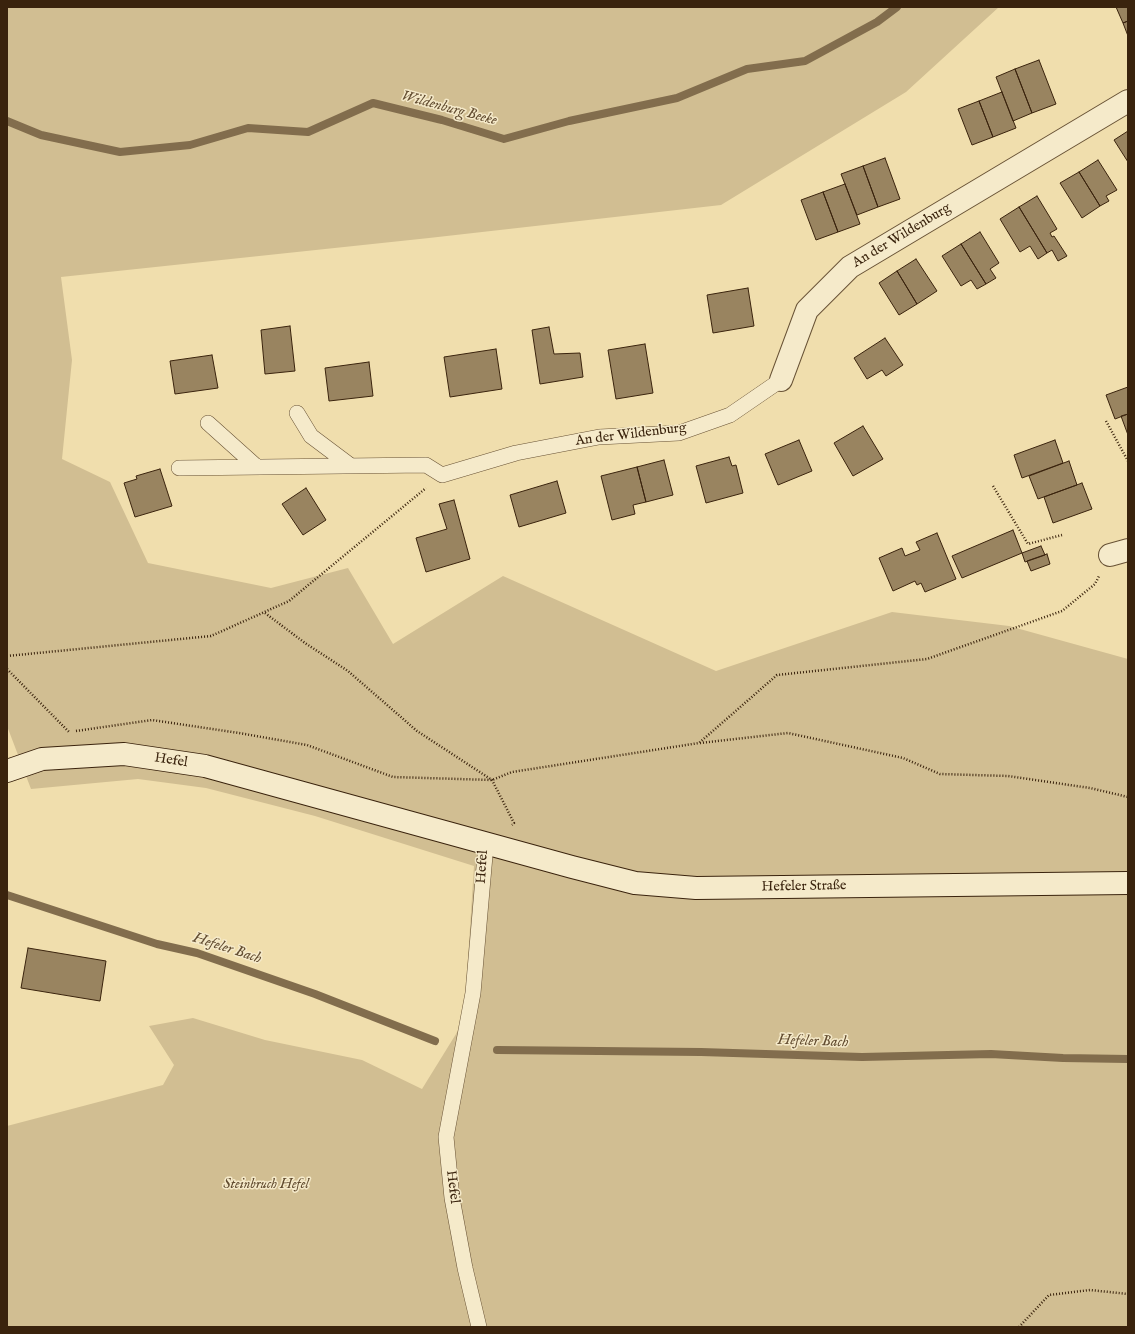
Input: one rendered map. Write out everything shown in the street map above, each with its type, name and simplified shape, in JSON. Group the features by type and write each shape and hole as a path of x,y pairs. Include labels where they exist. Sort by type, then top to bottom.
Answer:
{"main road":[{"name":"An der Wildenburg","path":"781,380 807,310 850,267 1128,101"},
{"name":"Hefel","path":"7,771 42,759 124,754 205,766 486,844"},
{"name":"Hefeler Straße","path":"486,844 635,883 696,888 1128,883"}],"lane":[{"name":"An der Wildenburg","path":"442,475 516,453 599,437 679,433 730,415 781,380"},
{"path":"297,413 311,436 351,466"},
{"path":"208,423 257,467"},
{"path":"179,468 426,465 442,475"},
{"name":"Hefel","path":"479,1327 465,1268 452,1198 446,1137 473,993 486,844"}],"path":[{"path":"1106,421 1128,461"},
{"path":"7,656 210,636 265,613 289,601 442,475"},
{"path":"993,486 1028,544 1062,535"},
{"path":"699,743 777,675 927,659 1062,611 1095,584 1119,552"},
{"path":"265,613 305,643 348,671 417,731 492,780 514,824 486,844"},
{"path":"7,669 70,732 76,757"},
{"path":"70,732 152,720 307,745 393,777 492,780 512,772 699,743 788,733 904,758 940,774 1008,776 1090,788 1128,797"},
{"path":"1019,1327 1049,1295 1090,1290 1128,1294"}],"green space":[{"name":"Steinbruch Hefel","path":"7,7 999,7 906,92 721,205 61,277 72,360 62,459 110,482 148,563 271,588 348,568 393,644 503,576 716,671 892,612 1009,626 1128,659 1128,1327 7,1327 7,1126 163,1085 174,1065 149,1026 193,1018 265,1040 362,1060 422,1089 464,1021 474,866 315,816 206,788 138,779 31,789 7,726"}],"building":[{"path":"1116,7 1128,7 1128,21 1123,23"},
{"path":"1128,21 1128,36 1123,23"},
{"path":"1039,60 1056,104 1032,113 1015,69"},
{"path":"1015,69 1032,113 1013,121 996,77"},
{"path":"1002,92 1016,128 993,137 979,101"},
{"path":"979,101 993,137 972,145 958,109"},
{"path":"1128,131 1128,162 1114,140"},
{"path":"885,158 900,199 878,207 863,166"},
{"path":"1098,160 1117,190 1106,196 1109,201 1100,206 1079,172"},
{"path":"863,166 878,207 857,215 841,174"},
{"path":"1079,172 1100,206 1082,218 1060,183"},
{"path":"845,184 860,224 838,232 823,192"},
{"path":"823,192 838,232 816,240 801,200"},
{"path":"1037,196 1057,229 1050,233 1052,237 1054,236 1067,256 1058,261 1052,250 1047,253 1019,207"},
{"path":"1019,207 1047,253 1038,259 1030,246 1020,252 1000,219"},
{"path":"980,232 999,263 990,269 996,278 986,284 961,244"},
{"path":"961,244 986,284 977,289 971,280 961,286 942,256"},
{"path":"916,259 937,291 917,304 897,271"},
{"path":"897,271 917,304 899,315 879,283"},
{"path":"748,288 754,326 713,333 707,295"},
{"path":"290,326 295,371 265,374 261,330"},
{"path":"549,327 554,354 580,353 583,377 540,384 532,330"},
{"path":"885,338 903,365 886,376 882,370 867,379 854,358"},
{"path":"645,344 653,393 616,399 608,350"},
{"path":"496,349 502,389 450,397 444,357"},
{"path":"212,355 218,388 175,394 170,361"},
{"path":"369,362 373,396 329,401 325,368"},
{"path":"1128,387 1128,414 1115,419 1106,395"},
{"path":"1128,414 1128,435 1121,416"},
{"path":"863,426 883,459 853,476 834,443"},
{"path":"799,440 812,471 778,485 765,454"},
{"path":"1055,440 1063,463 1022,478 1014,455"},
{"path":"729,457 732,466 736,465 743,493 706,503 696,466"},
{"path":"664,460 673,495 646,502 637,467"},
{"path":"1069,461 1077,485 1038,499 1029,476"},
{"path":"637,467 646,502 633,505 635,514 612,520 601,476"},
{"path":"160,469 172,506 135,517 124,483 137,479 136,476"},
{"path":"557,481 566,513 519,527 510,495"},
{"path":"1082,483 1092,509 1053,523 1044,497"},
{"path":"306,488 326,520 303,535 282,504"},
{"path":"454,500 470,559 426,572 416,538 447,529 439,504"},
{"path":"1013,530 1022,553 962,578 952,556"},
{"path":"937,533 956,579 925,592 921,583 917,585 915,581 893,591 879,558 902,548 905,556 920,550 916,542"},
{"path":"1041,546 1045,555 1025,562 1022,553"},
{"path":"1047,554 1050,564 1031,571 1027,561"},
{"path":"28,948 106,961 100,1001 21,988"}],"waterway":[{"name":"Wildenburg Beeke","path":"7,121 41,135 120,152 190,145 248,128 308,132 373,103 442,120 504,139 569,121 677,98 747,69 805,61 877,22 897,7"},
{"name":"Hefeler Bach","path":"7,895 157,944 197,953 315,994 435,1041"},
{"name":"Hefeler Bach","path":"497,1050 701,1052 862,1057 991,1054 1063,1058 1128,1059"}]}
